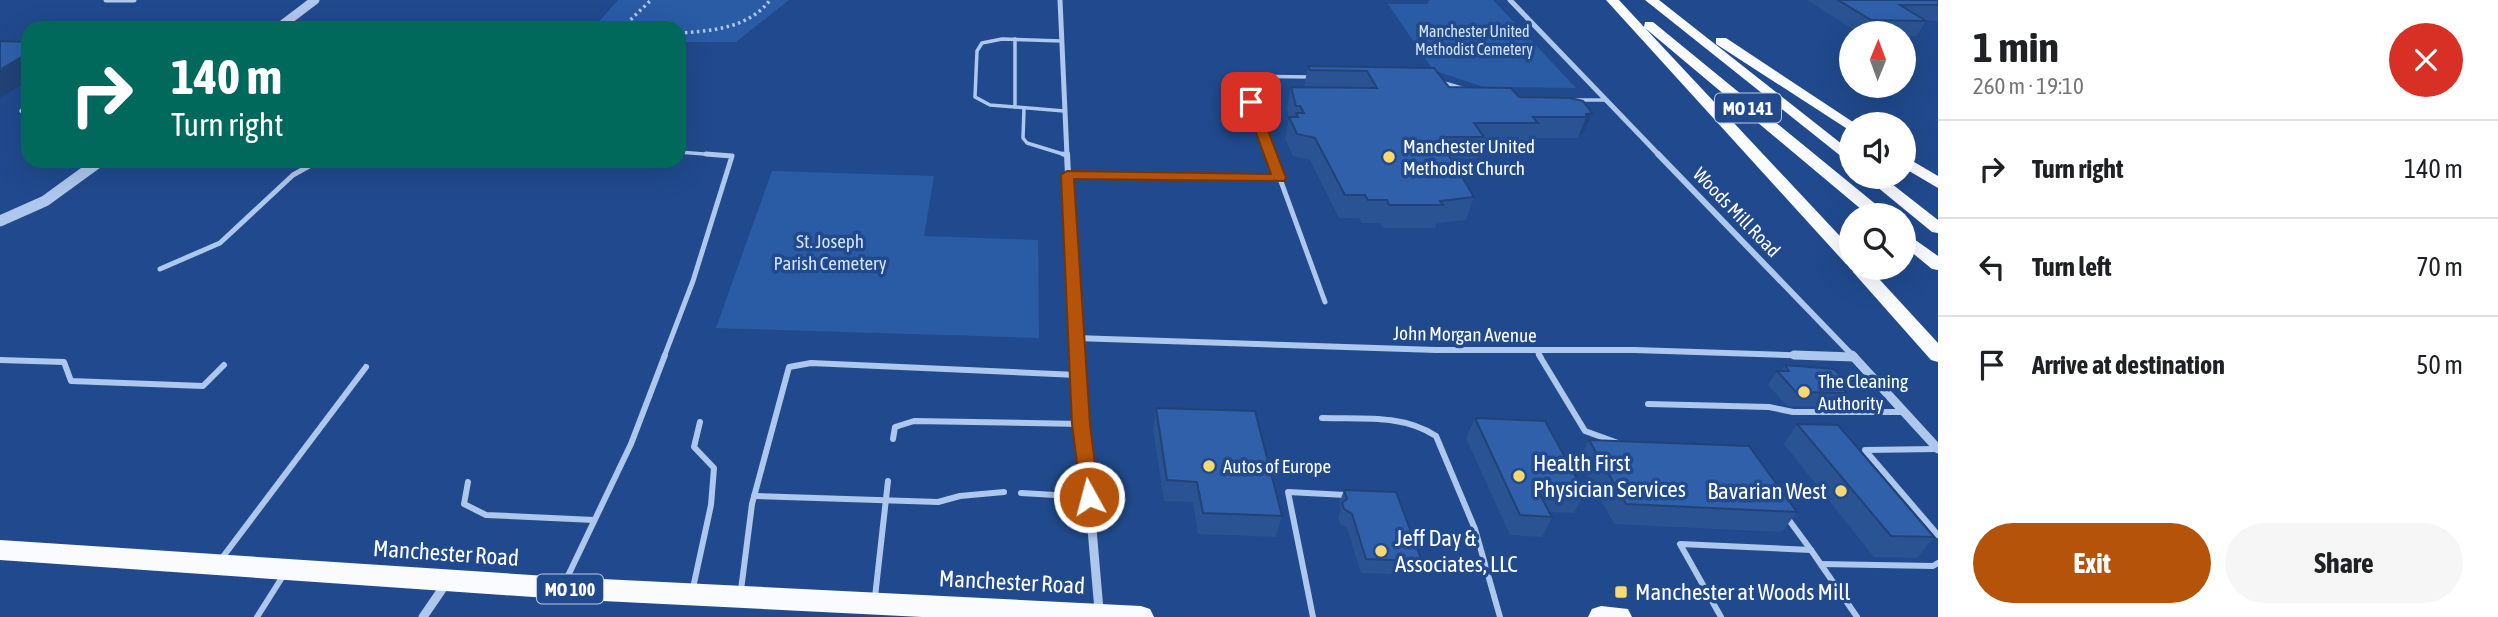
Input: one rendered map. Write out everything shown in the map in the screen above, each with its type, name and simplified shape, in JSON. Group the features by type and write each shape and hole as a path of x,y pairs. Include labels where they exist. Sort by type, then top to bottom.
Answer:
{"highway":[{"path":"1612,0 1839,246"},
{"name":"MO 141","path":"1618,0 1863,203"},
{"name":"MO 141","path":"1651,0 1839,150"},
{"path":"1663,0 1839,119"},
{"path":"1916,169 1938,183"},
{"path":"1888,189 1938,228"},
{"path":"1916,247 1938,265"},
{"path":"1870,280 1938,355"},
{"name":"Manchester Road","path":"2,552 562,589 1141,617"},
{"path":"1601,617 1619,617"}],"street":[{"path":"106,0 134,0"},
{"path":"287,21 315,0"},
{"path":"1060,0 1077,375 1099,616"},
{"name":"Woods Mill Road","path":"1510,0 1854,357 1938,449"},
{"path":"0,221 45,201 90,168"},
{"name":"John Morgan Avenue","path":"1075,338 1854,357"},
{"path":"423,617 448,582"}],"lane":[{"path":"1062,41 1015,38 982,43 977,51 975,97 990,105 1065,111"},
{"path":"1014,107 1015,38"},
{"path":"1320,77 1242,76 1325,302"},
{"path":"1429,80 1478,93"},
{"path":"1569,100 1607,100"},
{"path":"1024,108 1023,138 1027,143 1066,155"},
{"path":"562,589 631,444 694,281 732,156 686,153"},
{"path":"160,269 220,243 293,175 306,168"},
{"path":"1067,175 1279,178"},
{"path":"1537,351 1586,431 1631,448"},
{"path":"0,360 64,362 71,381 204,386 224,365"},
{"path":"740,597 754,496 789,367 811,363 1077,375"},
{"path":"216,566 366,367"},
{"path":"1648,404 1769,407 1793,412 1904,412"},
{"path":"1321,418 1408,423 1427,429 1436,436 1475,529 1500,617"},
{"path":"893,439 895,427 915,421 1081,424"},
{"path":"692,594 711,505 714,468 694,447 701,422"},
{"path":"1938,449 1866,450 1938,535"},
{"path":"874,603 888,481"},
{"path":"468,482 464,504 485,515 594,520"},
{"path":"754,496 938,502 960,496 1004,492"},
{"path":"1313,617 1288,492 1356,495"},
{"path":"1021,494 1089,497"},
{"path":"1779,506 1857,617"},
{"path":"1721,617 1680,544 1811,550"},
{"path":"1821,564 1933,566 1938,563"},
{"path":"257,617 286,571"}],"path":[{"path":"629,21 651,0"},
{"path":"686,32 716,30 741,21 751,17 770,0"}],"green space":[{"path":"618,0 789,0 736,42 686,42 686,21 600,21"},
{"name":"Manchester United Methodist Cemetery","path":"1430,0 1493,0 1576,88 1483,87 1433,70 1388,4 1427,4"},
{"name":"St. Joseph Parish Cemetery","path":"772,171 934,176 924,236 1038,240 1039,338 716,328"}],"building":[{"path":"1838,0 1938,0 1938,5 1900,5 1926,21 1871,20"},
{"path":"0,41 21,42 21,57 0,70"},
{"name":"Manchester United Methodist Church","path":"1308,66 1434,68 1449,87 1511,88 1519,97 1570,98 1583,101 1592,113 1586,114 1586,117 1533,117 1538,123 1474,123 1484,137 1444,137 1449,144 1442,144 1474,197 1440,201 1443,205 1389,205 1387,200 1368,200 1365,195 1345,195 1315,138 1297,134 1289,117 1298,117 1296,113 1304,113 1300,106 1296,106 1291,87 1377,88 1367,71 1310,70"},
{"path":"1785,365 1834,369 1850,385 1840,385 1847,393 1796,392 1777,371 1789,371"},
{"name":"Autos of Europe","path":"1156,408 1255,411 1282,516 1203,513 1197,482 1167,480"},
{"path":"1475,418 1545,421 1585,493 1538,491 1552,517 1520,515"},
{"path":"1797,424 1838,425 1934,537 1891,536"},
{"path":"1589,440 1749,446 1797,512 1626,504"},
{"name":"Jeff Day & Associates, LLC","path":"1344,490 1396,492 1422,561 1366,559 1352,514 1344,509 1342,503 1347,499"}],"place":[{"name":"Manchester United Methodist Church","path":"1389,157"},
{"name":"The Cleaning Authority","path":"1804,392"},
{"name":"Autos of Europe","path":"1209,466"},
{"name":"Health First Physician Services","path":"1519,476"},
{"name":"Bavarian West","path":"1841,491"},
{"name":"Jeff Day & Associates, LLC","path":"1381,551"},
{"name":"Manchester at Woods Mill","path":"1621,592"}],"route":[{"path":"1089,497 1075,338 1067,175 1279,178 1251,102"}]}
